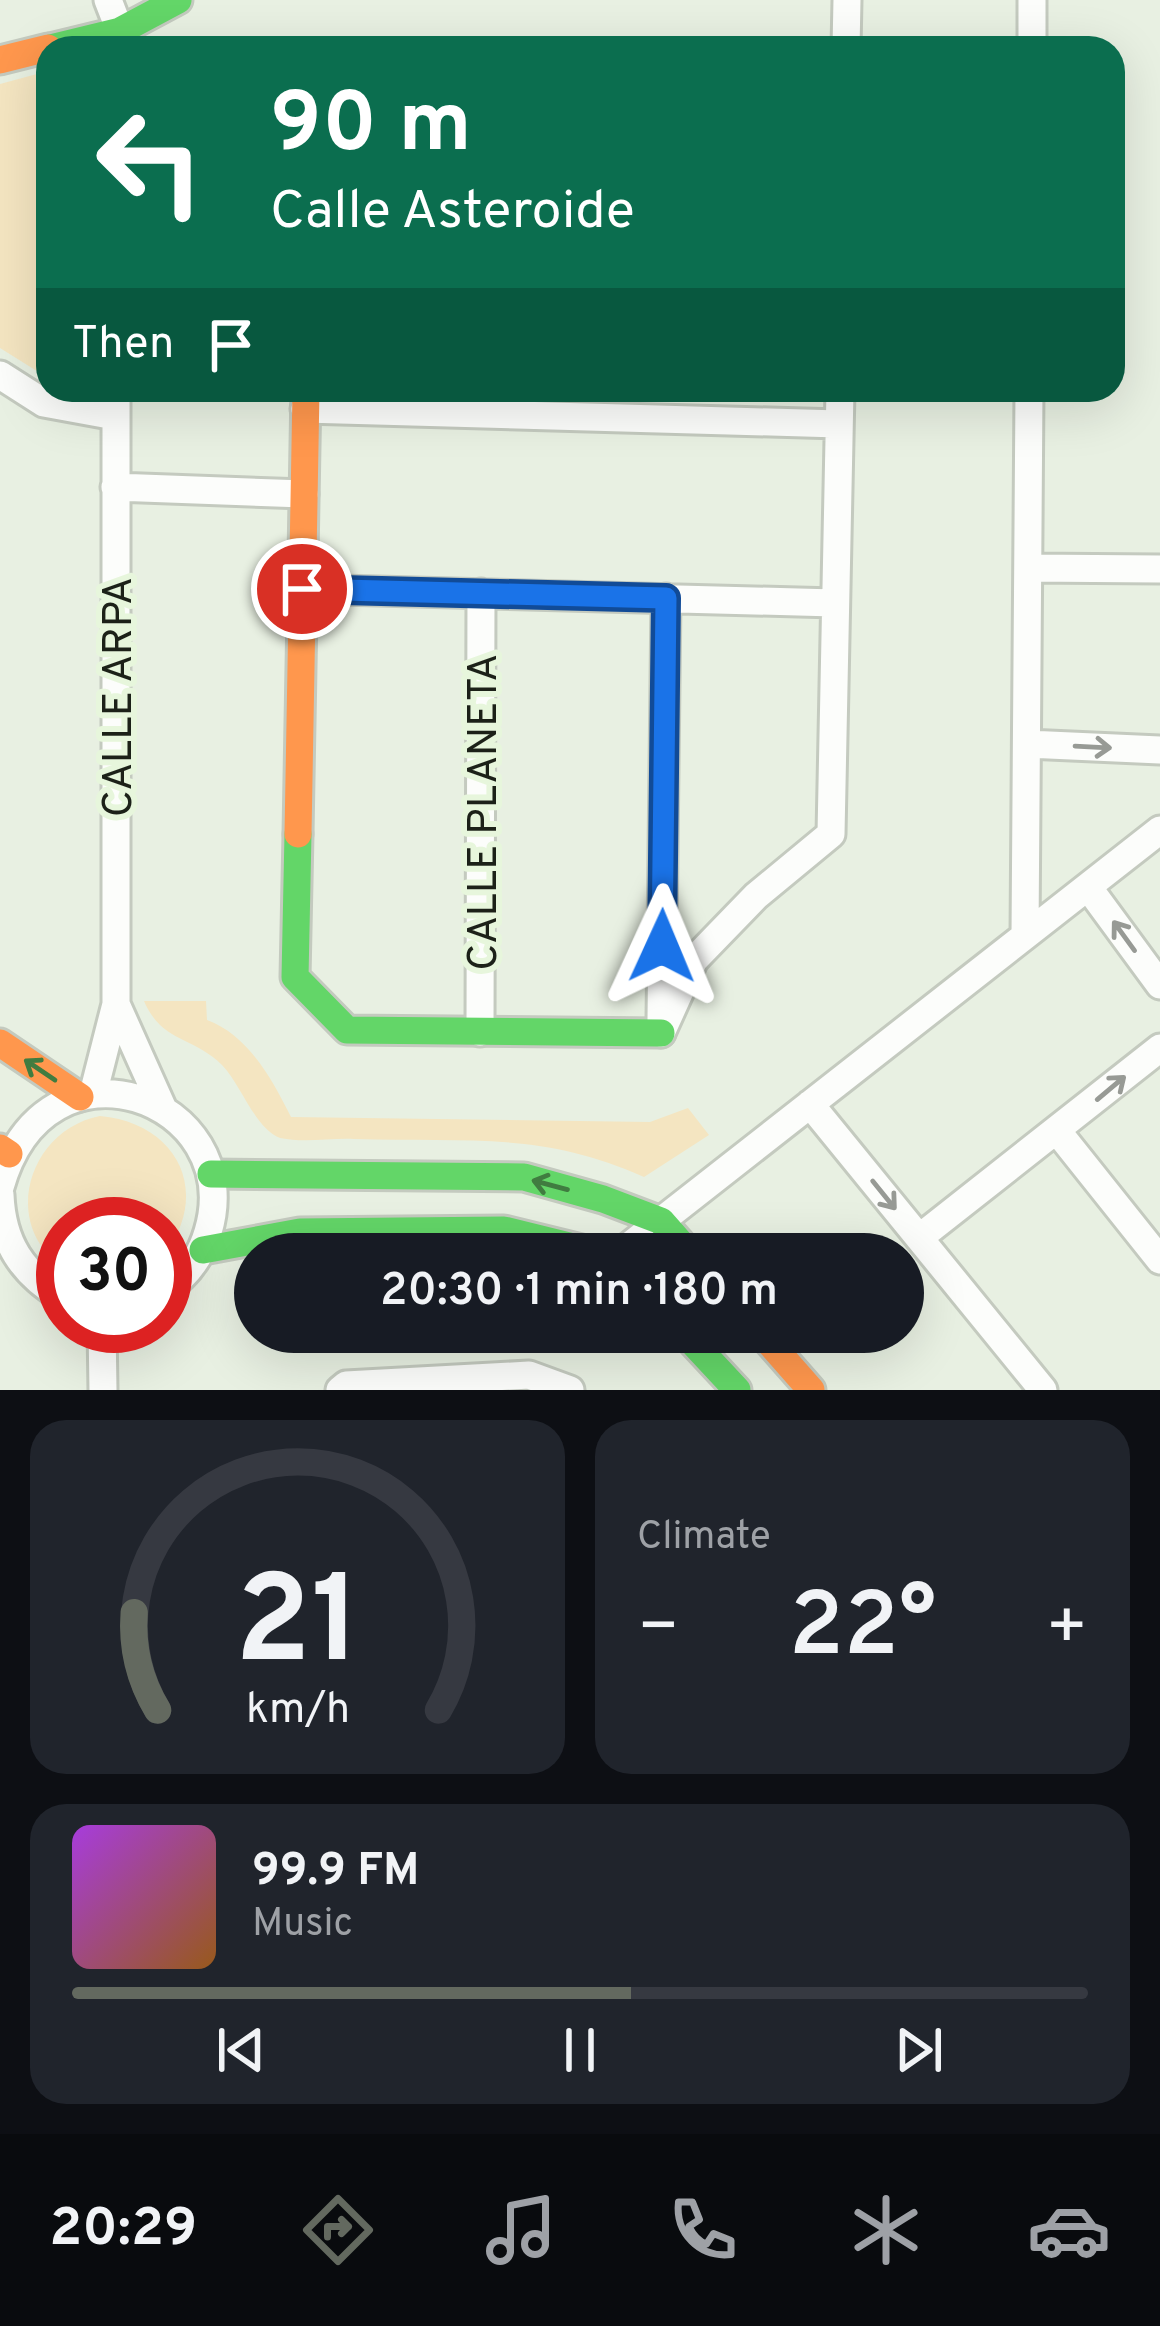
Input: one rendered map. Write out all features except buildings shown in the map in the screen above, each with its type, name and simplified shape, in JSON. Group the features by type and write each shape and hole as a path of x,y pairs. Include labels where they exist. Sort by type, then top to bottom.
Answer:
{"street":[{"path":"108,0 119,36"},
{"path":"126,36 178,0"},
{"path":"846,36 847,0"},
{"path":"1032,0 1032,36"},
{"path":"0,60 36,51"},
{"path":"0,375 36,398"},
{"path":"42,402 116,403"},
{"path":"305,402 295,977 346,1030 661,1033"},
{"path":"350,402 839,424"},
{"path":"661,1033 694,960 756,896 831,834 839,402"},
{"path":"1025,935 1029,402"},
{"name":"CALLE ARPA","path":"87,1095 116,1004 116,403"},
{"path":"116,487 304,494"},
{"path":"1028,568 1160,569"},
{"path":"302,589 835,602"},
{"name":"CALLE PLANETA","path":"480,1032 481,593"},
{"path":"661,1033 666,598"},
{"path":"1027,744 1160,750"},
{"path":"646,1233 1160,830"},
{"path":"1088,887 1160,985"},
{"name":"CALLE ARPA","path":"116,1004 163,1109 193,1137 211,1174"},
{"path":"0,1043 87,1095 141,1099 163,1109"},
{"path":"924,1234 1160,1048"},
{"path":"36,1281 14,1256 1,1223 4,1151 39,1118 87,1095"},
{"path":"810,1104 915,1233"},
{"path":"1058,1132 1160,1260"},
{"path":"192,1266 203,1250 214,1212 211,1174 524,1178 603,1199 661,1221 672,1233"},
{"path":"295,1233 516,1233"},
{"path":"203,1250 234,1244"},
{"path":"924,1244 1043,1390"},
{"path":"102,1353 103,1390"},
{"path":"703,1353 737,1390"},
{"path":"778,1353 811,1390"},
{"path":"340,1390 346,1385 529,1376 570,1390"}],"shaded area":[{"path":"36,74 36,370 0,348 0,84"},
{"path":"144,1001 206,1001 207,1020 247,1047 291,1117 650,1122 688,1108 709,1135 644,1177 606,1162 535,1145 280,1138 255,1116 222,1065 160,1025"},
{"path":"100,1116 127,1121 149,1132 179,1164 185,1197 36,1197 36,1235 28,1204 31,1181 40,1159 75,1125"}],"traffic: fast":[{"path":"99,36 120,31 178,0"},
{"path":"298,834 295,977 347,1030 661,1033"},
{"path":"211,1174 524,1177 661,1221 672,1233"},
{"path":"295,1233 516,1233"},
{"path":"203,1250 234,1244"},
{"path":"703,1353 737,1390"}],"traffic: slow":[{"path":"0,60 36,51"},
{"path":"298,834 306,402"},
{"path":"0,1043 80,1097"},
{"path":"0,1148 9,1154"},
{"path":"778,1353 811,1390"}],"route":[{"path":"302,589 666,598 662,946"}]}
